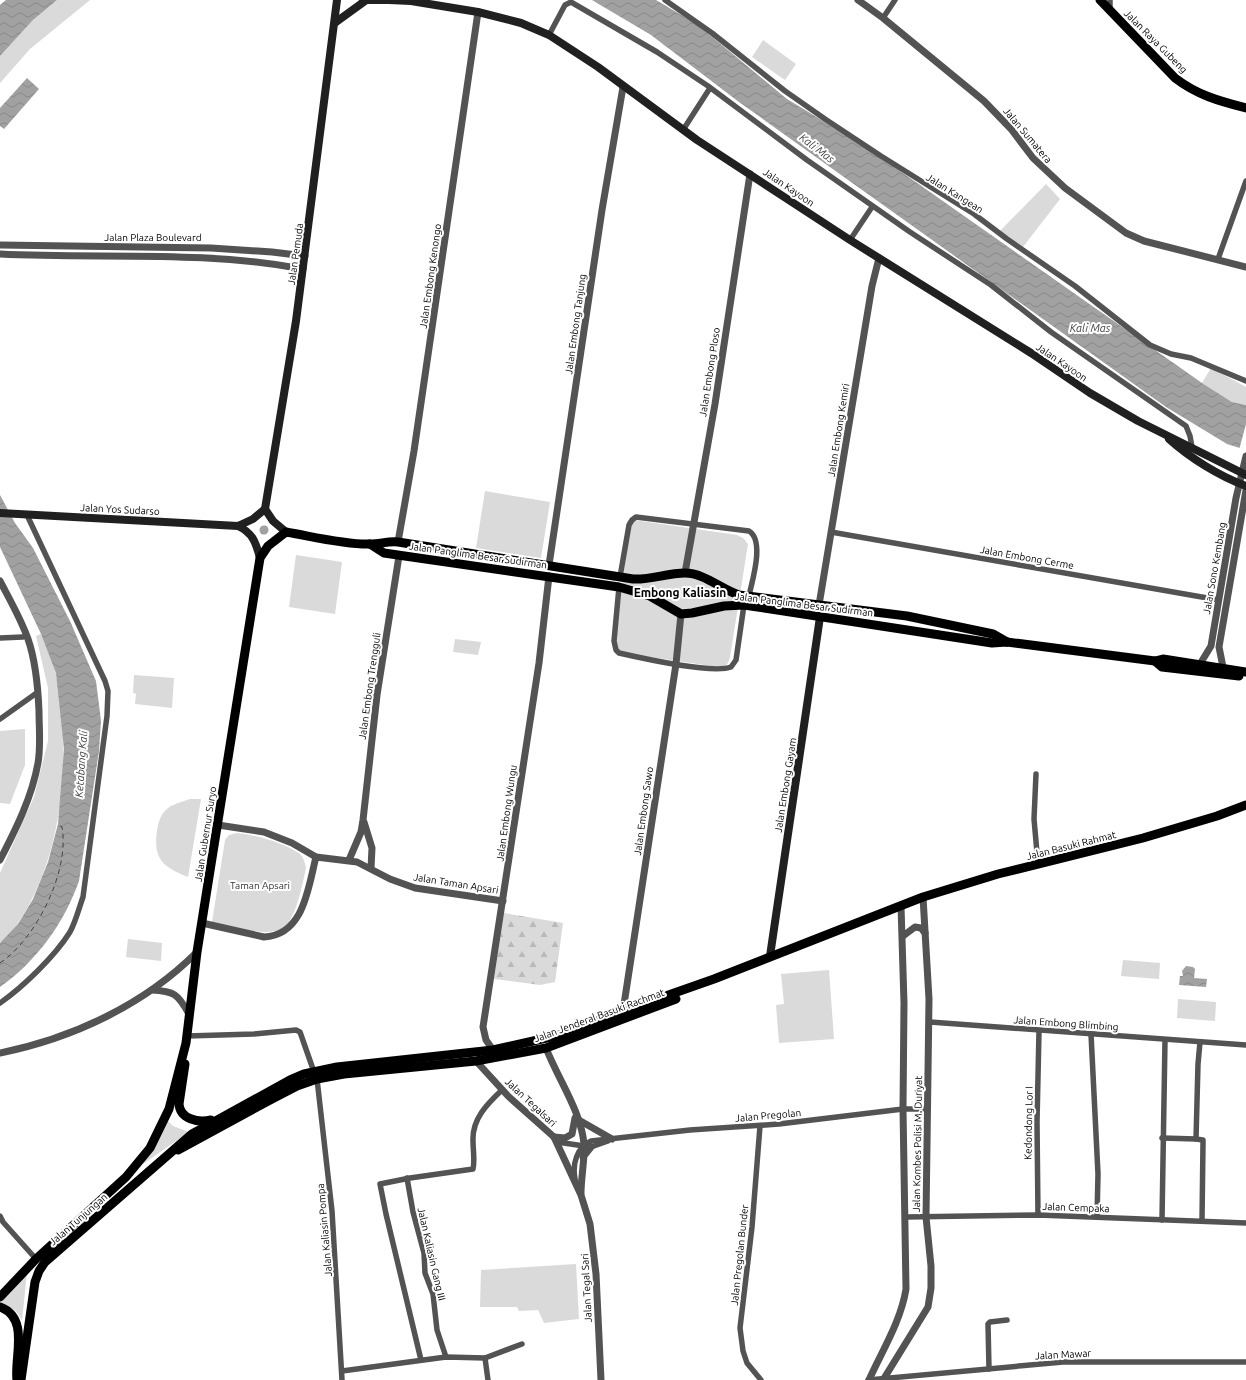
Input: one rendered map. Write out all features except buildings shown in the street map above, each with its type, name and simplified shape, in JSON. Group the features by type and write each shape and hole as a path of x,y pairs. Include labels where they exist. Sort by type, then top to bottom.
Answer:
{"main road":[{"name":"Jalan Pemuda","path":"265,509 305,256 338,0"},
{"name":"Jalan Kayoon","path":"336,22 364,0 410,1 478,12 526,25 549,36 598,67 623,87 684,130 850,240 1036,357 1090,393 1164,434 1244,474"},
{"name":"Jalan Raya Gubeng","path":"1100,0 1175,78 1184,85 1216,101 1246,108"},
{"name":"Jalan Kayoon","path":"1164,434 1190,455 1243,485"},
{"path":"238,526 253,519 265,509 273,521 286,532"},
{"name":"Jalan Yos Sudarso","path":"0,513 238,526"},
{"name":"Jalan Gubernur Suryo","path":"238,526 247,530 252,536 260,558"},
{"name":"Jalan Panglima Besar Sudirman","path":"286,532 331,540 370,544 386,541 398,542 549,565 620,582 650,596 680,614 724,606 744,606 992,642 1007,642 1155,661 1162,659 1223,667 1246,672"},
{"name":"Jalan Gubernur Suryo","path":"168,1112 186,1039 197,952 260,558 268,546 286,532"},
{"name":"Jalan Panglima Besar Sudirman","path":"370,544 384,553 399,556 549,576 620,582 685,572 700,576 729,592 749,596 918,618 994,634 1007,642"},
{"name":"Jalan Embong Gayam","path":"770,956 820,617"},
{"name":"Jalan Panglima Besar Sudirman","path":"1155,661 1162,667 1246,677"},
{"name":"Jalan Basuki Rahmat","path":"901,906 923,897 998,874 1143,838 1217,816 1246,805"},
{"name":"Jalan Jenderal Basuki Rachmat","path":"173,1152 315,1075 344,1074 476,1061 546,1048 729,978 888,914 901,906"},
{"name":"Jalan Jenderal Basuki Rachmat","path":"220,1118 290,1080 315,1075 352,1064 493,1050 560,1035 623,1010 696,985 882,913 891,911"},
{"path":"186,1039 186,1057 179,1104 180,1109 186,1116 197,1121 207,1121 220,1118"},
{"name":"Jalan Tunjungan","path":"0,1297 36,1259 126,1177 150,1148 168,1112"},
{"name":"Jalan Tunjungan","path":"22,1380 35,1282 39,1271 60,1249 192,1134 220,1118"},
{"path":"0,1307 13,1317 17,1325 17,1380"}],"street":[{"name":"Jalan Kangean","path":"665,0 712,33 809,108 881,156 974,214 1007,239 1075,286 1150,345 1171,354 1191,358 1246,381"},
{"name":"Jalan Sumatera","path":"858,0 883,18 965,85 998,115 1033,158 1065,188 1126,233 1144,241 1246,266"},
{"path":"883,18 895,0"},
{"path":"1110,0 1110,10"},
{"path":"549,36 568,2 573,3 657,52 710,88 872,207 991,285 1051,332 1186,426 1189,430 1192,447"},
{"name":"Jalan Embong Kenongo","path":"398,542 419,420 478,12"},
{"name":"Jalan Embong Tanjung","path":"549,565 602,210 623,87"},
{"path":"684,130 710,88"},
{"name":"Jalan Embong Ploso","path":"685,572 750,174"},
{"path":"1218,259 1246,182"},
{"path":"850,240 872,207"},
{"name":"Jalan Plaza Boulevard","path":"0,245 211,248 305,256"},
{"path":"40,246 40,255"},
{"path":"134,248 134,256"},
{"name":"Jalan Plaza Boulevard","path":"0,254 208,257 270,263 303,269"},
{"name":"Jalan Embong Kemiri","path":"819,605 872,286 879,258"},
{"name":"Jalan Sono Kembang","path":"1200,664 1211,646 1243,485 1246,456"},
{"name":"Jalan Sono Kembang","path":"1223,667 1219,647 1246,490"},
{"path":"0,1003 18,991 70,932 75,921 83,896 107,716 108,691 105,681 24,515"},
{"path":"744,606 736,660 731,667 720,669 686,666 619,653 616,650 614,641 620,582 632,520 642,516 749,531 754,534 757,553 749,596"},
{"name":"Jalan Embong Cerme","path":"831,532 1220,600"},
{"name":"Jalan Embong Trengguli","path":"349,860 363,820 377,695 399,556"},
{"name":"Jalan Embong Wungu","path":"493,1050 486,1040 483,1027 539,663 549,576"},
{"path":"0,581 30,645 38,692 38,762 28,798 0,860"},
{"name":"Jalan Embong Sawo","path":"623,1010 676,664 680,614"},
{"path":"23,628 23,637 30,645"},
{"path":"0,638 23,637"},
{"path":"0,719 38,692"},
{"path":"1036,774 1034,819 1038,864"},
{"name":"Jalan Embong Trengguli","path":"363,820 372,848 371,868"},
{"name":"Jalan Taman Apsari","path":"218,825 264,832 292,843 316,857 349,860 371,868 390,879 415,888 503,901"},
{"path":"202,924 264,937 278,935 288,930 301,911 316,857"},
{"name":"Jalan Kombes Polisi M. Duriyat","path":"883,1379 930,1301 931,1266 926,1217 926,1109 930,1022 923,897"},
{"name":"Jalan Kombes Polisi M. Duriyat","path":"868,1380 905,1299 907,1278 903,1109 903,936 901,906"},
{"path":"903,936 915,927 921,928 925,933"},
{"path":"0,1053 48,1042 82,1029 114,1013 174,975 197,952"},
{"path":"152,990 169,990 174,993 183,1002 189,1014"},
{"name":"Jalan Embong Blimbing","path":"930,1022 1246,1045"},
{"name":"Jalan Kaliasin Pompa","path":"186,1039 296,1030 300,1032 315,1075 332,1210 342,1380"},
{"name":"Kedondong Lor I","path":"1038,1215 1037,1129 1039,1031"},
{"path":"1091,1034 1098,1174 1097,1217"},
{"path":"1162,1220 1162,1138 1165,1040"},
{"path":"1196,1139 1200,1042"},
{"path":"546,1048 588,1146 583,1157 581,1196"},
{"name":"Jalan Tegalsari","path":"476,1061 502,1090 555,1140 581,1196"},
{"path":"421,1360 386,1214 381,1186 382,1182 473,1169 473,1136 475,1123 487,1105 502,1090"},
{"name":"Jalan Pregolan","path":"555,1140 588,1146 591,1141 690,1130 760,1126 903,1109 926,1109"},
{"path":"576,1117 612,1139"},
{"path":"555,1140 565,1138 572,1134 576,1117"},
{"name":"Jalan Pregolan Bunder","path":"760,1126 752,1227 740,1328 743,1351 747,1363 761,1380"},
{"path":"1162,1138 1203,1140 1202,1221"},
{"path":"581,1196 576,1180 574,1166 577,1155 588,1146"},
{"name":"Jalan Kaliasin Gang III","path":"408,1178 415,1220 424,1254 425,1273 433,1294 437,1330 446,1357"},
{"name":"Jalan Tegal Sari","path":"581,1196 590,1224 594,1254 601,1380"},
{"name":"Jalan Cempaka","path":"906,1217 1038,1215 1246,1223"},
{"path":"0,1216 3,1222 36,1259"},
{"path":"989,1369 988,1324 1007,1320"},
{"path":"342,1371 446,1357 485,1358 522,1344"},
{"path":"485,1358 488,1380"},
{"name":"Jalan Mawar","path":"883,1379 1063,1362 1246,1362"},
{"path":"868,1380 883,1379"}],"green space":[{"path":"57,0 90,0 30,49 0,83 0,56 33,20"},
{"path":"763,40 796,64 785,80 752,57"},
{"path":"1046,184 1060,199 1023,247 999,232"},
{"path":"1211,368 1246,387 1246,405 1232,402 1202,383"},
{"path":"485,491 550,502 541,558 476,548"},
{"path":"634,520 737,535 743,538 748,544 730,657 725,666 719,667 621,653 618,651 615,641 630,525"},
{"path":"296,555 342,562 335,614 289,607"},
{"path":"41,634 55,669 61,705 63,770 60,803 46,867 33,896 16,926 0,943 0,873 34,797 48,741 48,688 36,636"},
{"path":"455,639 481,642 478,655 453,652"},
{"path":"134,675 174,678 172,708 135,704 136,694 133,693"},
{"path":"25,729 25,765 10,804 0,803 0,731"},
{"path":"190,799 201,799 188,877 172,870 162,861 158,855 156,841 159,823 163,813 173,805"},
{"name":"Taman Apsari","path":"237,833 260,837 291,848 301,855 305,863 306,868 295,911 288,923 280,930 269,932 254,931 212,922 225,840 229,835"},
{"path":"504,913 563,923 555,982 540,985 494,979"},
{"path":"128,939 162,943 161,961 126,957"},
{"path":"1123,960 1160,963 1159,979 1121,976"},
{"path":"829,970 834,1039 779,1043 776,1005 784,1004 781,974"},
{"path":"1178,999 1216,1002 1215,1021 1177,1018"},
{"path":"167,1120 173,1126 189,1132 143,1164"},
{"path":"576,1264 579,1319 544,1323 538,1310 519,1311 517,1307 480,1307 481,1270"},
{"path":"27,1272 22,1321 11,1307 0,1303 0,1300"}],"water":[{"path":"6,0 57,0 33,20 0,56 0,5"},
{"name":"Kali Mas","path":"592,0 656,0 698,25 787,99 863,145 1202,383 1232,402 1246,405 1246,450 1227,444 1166,407 739,102 651,35"},
{"path":"27,78 39,89 4,129 0,126 0,108"},
{"name":"Ketabang Kali","path":"0,495 15,523 33,548 70,621 96,681 101,721 99,751 79,881 73,897 66,912 48,940 26,965 0,987 0,943 18,924 33,899 48,862 58,824 64,749 56,673 41,634 0,547"},
{"path":"264,525 269,530 264,535 259,530"},
{"path":"1186,966 1193,967 1195,969 1194,978 1207,979 1206,987 1179,985 1180,976 1183,976 1182,971"}],"pier":[{"path":"1246,424 1246,452 1239,450"}],"ferry route":[{"path":"0,963 26,938 38,921 48,902 61,863 63,844 62,827 58,824"}],"district":[{"name":"Embong Kaliasin","path":"680,593"}]}
